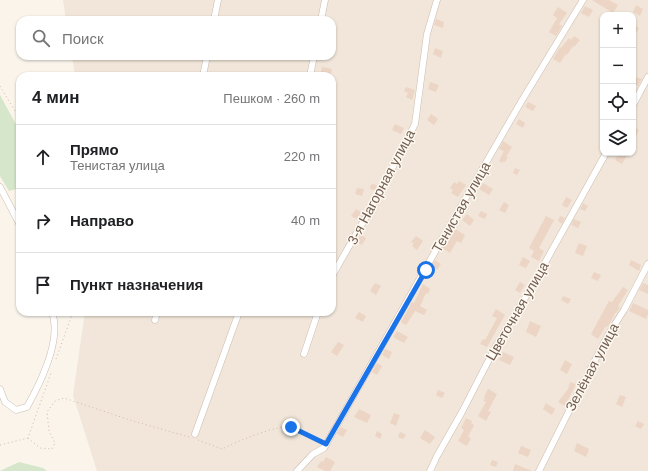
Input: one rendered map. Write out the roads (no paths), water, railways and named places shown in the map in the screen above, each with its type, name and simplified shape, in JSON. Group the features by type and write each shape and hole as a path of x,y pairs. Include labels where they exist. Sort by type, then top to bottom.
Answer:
{"street":[{"path":"215,16 218,0"},
{"path":"322,16 325,0"},
{"name":"3-я Нагорная улица","path":"336,269 378,196 415,124 427,34 437,0"},
{"name":"Тенистая улица","path":"297,471 314,454 324,448 498,142 583,0"},
{"path":"204,72 206,60"},
{"path":"311,72 313,60"},
{"path":"636,99 648,77"},
{"name":"Цветочная улица","path":"430,471 496,346 531,288 604,156"},
{"path":"0,187 16,217"},
{"name":"Зелёная улица","path":"539,471 590,369 648,264"},
{"path":"0,389 5,402 16,410 27,407 53,348 55,320 54,316"},
{"path":"155,320 156,316"},
{"path":"194,437 238,316"},
{"path":"304,354 317,316"}]}
